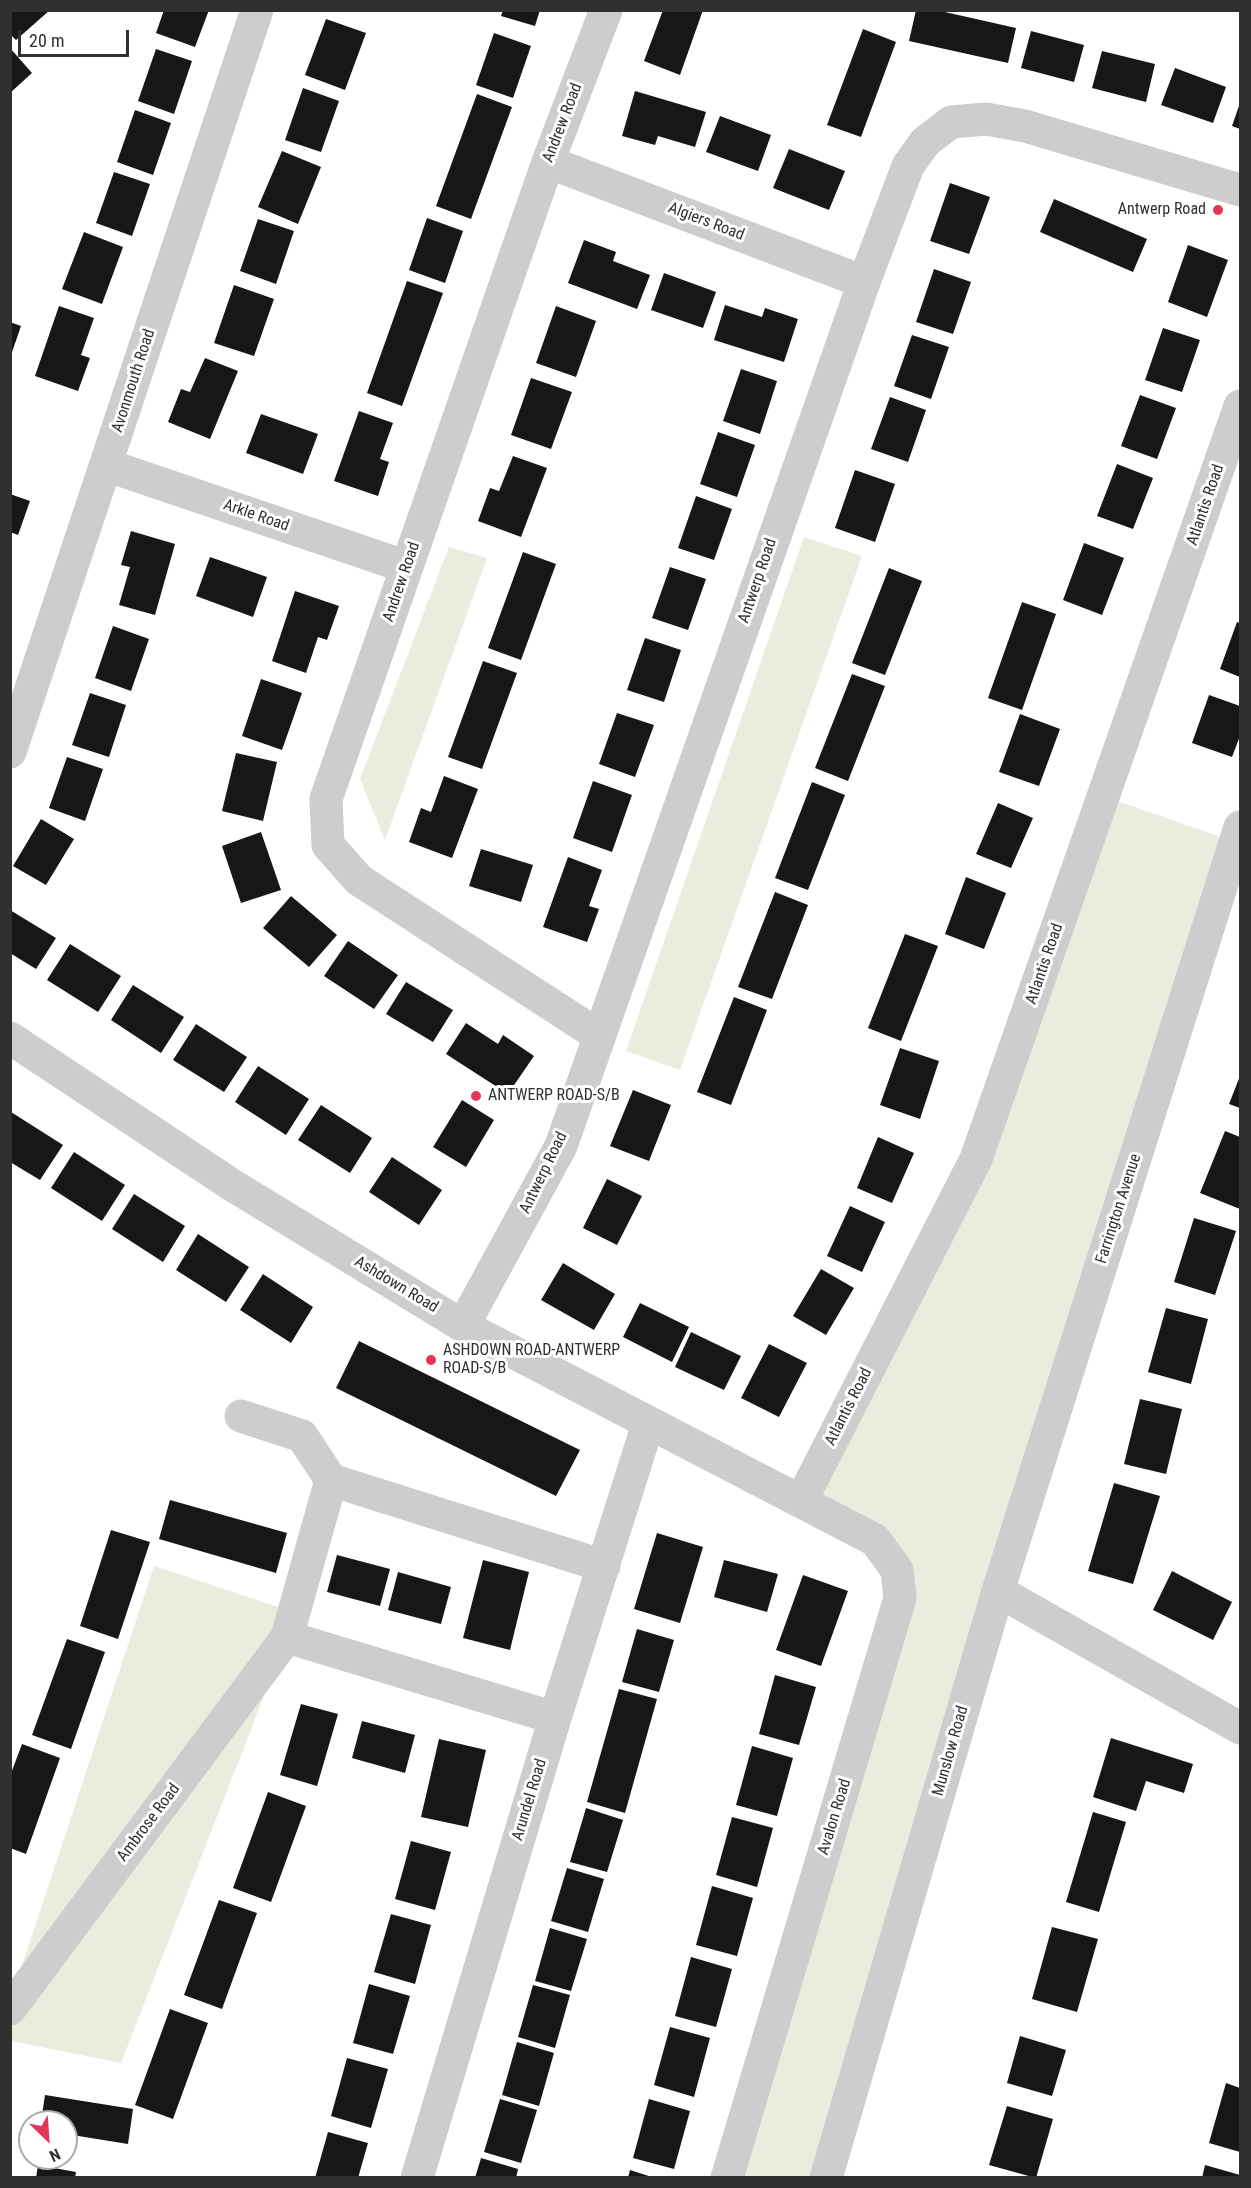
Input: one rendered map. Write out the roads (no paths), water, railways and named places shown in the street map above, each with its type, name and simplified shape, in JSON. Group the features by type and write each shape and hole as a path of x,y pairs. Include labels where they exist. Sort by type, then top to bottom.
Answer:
{"street":[{"name":"Avonmouth Road","path":"10,752 257,10"},
{"name":"Andrew Road","path":"598,1035 359,880 328,845 326,799 548,162 606,10"},
{"name":"Antwerp Road","path":"463,1326 561,1146 598,1035 864,282 908,166 925,142 951,122 986,119 1025,126 1240,190"},
{"name":"Algiers Road","path":"548,162 864,282"},
{"name":"Atlantis Road","path":"801,1501 976,1159 1240,406"},
{"name":"Arkle Road","path":"106,465 407,567"},
{"name":"Farrington Avenue","path":"998,1591 1240,827"},
{"name":"Ashdown Road","path":"10,1038 232,1185 463,1326 648,1424 801,1501"},
{"path":"241,1416 302,1436 331,1480 604,1566"},
{"name":"Arundel Road","path":"417,2178 555,1718 648,1424"},
{"name":"Ambrose Road","path":"10,2008 287,1637 331,1480"},
{"name":"Avalon Road","path":"727,2178 900,1598 897,1570 875,1540 801,1501"},
{"path":"998,1591 1240,1728"},
{"name":"Munslow Road","path":"826,2178 998,1591"},
{"path":"287,1637 555,1718"}],"place":[{"name":"Antwerp Road","path":"1218,210"},
{"name":"ANTWERP ROAD-S/B","path":"476,1096"},
{"name":"ASHDOWN ROAD-ANTWERP ROAD-S/B","path":"431,1360"}]}
